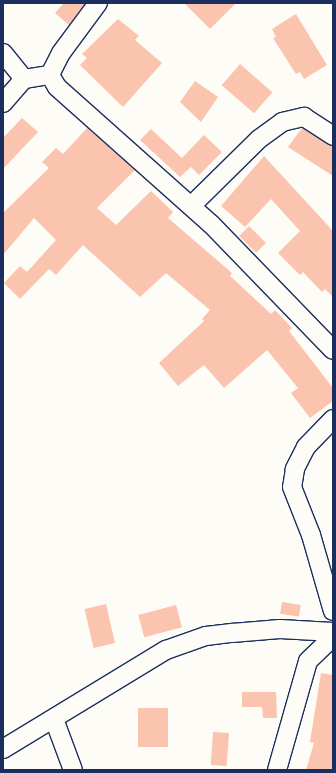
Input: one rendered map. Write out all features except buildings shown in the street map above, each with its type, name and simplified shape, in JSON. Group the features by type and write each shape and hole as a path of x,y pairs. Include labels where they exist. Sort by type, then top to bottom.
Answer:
{"street":[{"path":"50,75 61,53 98,3"},
{"path":"3,53 24,79"},
{"path":"3,103 24,79 50,75"},
{"path":"50,75 58,87 192,206 333,350"},
{"path":"192,206 259,139 282,122 304,117 333,136"},
{"path":"333,419 303,452 292,487 316,549 333,610"},
{"path":"3,749 166,650 206,636 280,629 333,632"},
{"path":"277,770 308,661 333,637"},
{"path":"54,719 73,770"}]}
